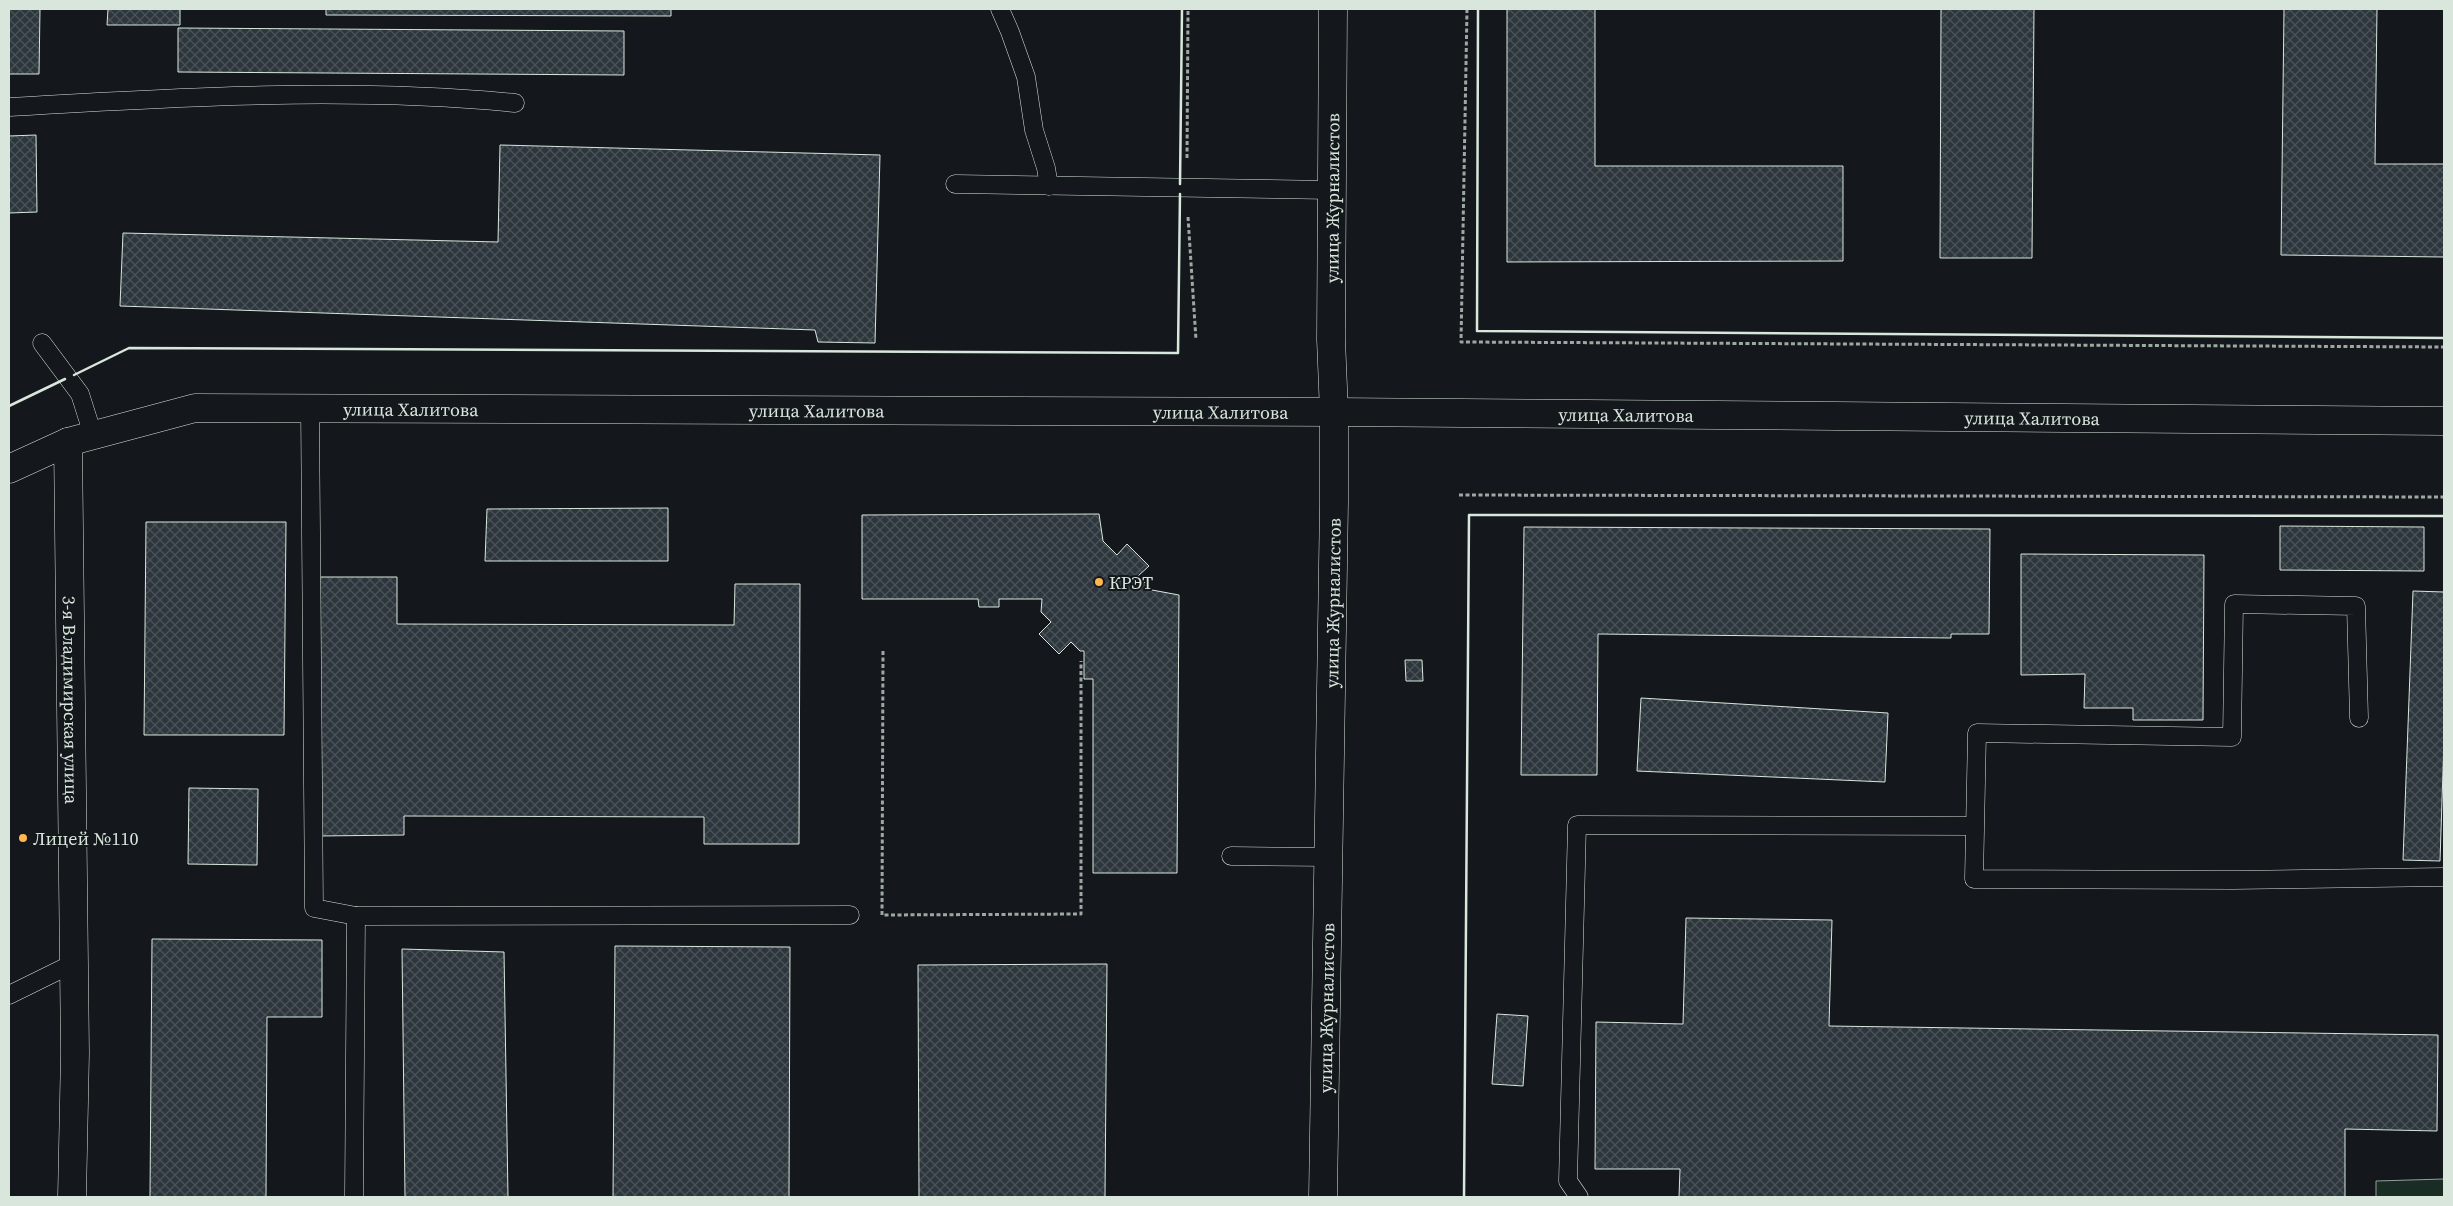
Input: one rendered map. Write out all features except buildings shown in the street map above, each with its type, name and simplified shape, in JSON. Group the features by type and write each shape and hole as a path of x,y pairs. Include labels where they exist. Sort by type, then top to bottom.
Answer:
{"street":[{"name":"улица Журналистов","path":"1323,1197 1334,412 1331,339 1333,9"},
{"name":"улица Халитова","path":"9,469 81,438 195,408 1334,412 2444,421"},
{"name":"3-я Владимирская улица","path":"72,1197 81,438"}],"lane":[{"path":"1000,9 1026,78 1034,130 1046,168 1049,186"},
{"path":"9,107 192,98 356,96 445,96 515,103"},
{"path":"955,184 1332,190"},
{"path":"42,343 80,394 81,438"},
{"path":"310,408 314,908 356,916 850,915"},
{"path":"2359,718 2356,606 2234,604 2232,737 1977,733 1974,879 2234,880 2444,877"},
{"path":"1579,1197 1568,1181 1576,825 1974,826"},
{"path":"1231,856 1328,857"},
{"path":"354,1197 356,916"},
{"path":"9,995 74,963"}],"path":[{"path":"1466,9 1461,342 2444,347"},
{"path":"1459,495 2444,497"},
{"path":"883,651 882,915 1080,914 1081,661"}],"green space":[{"path":"2444,1179 2444,1197 2376,1197 2376,1181"}],"wall":[{"path":"1180,184 1182,9"},
{"path":"1478,9 1477,331 2444,338"},
{"path":"74,375 129,348 1178,353 1180,194"},
{"path":"9,406 65,379"},
{"path":"1464,1197 1469,515 2444,516"}],"place":[{"name":"КРЭТ","path":"1099,582"},
{"name":"Лицей №110","path":"23,838"}]}
